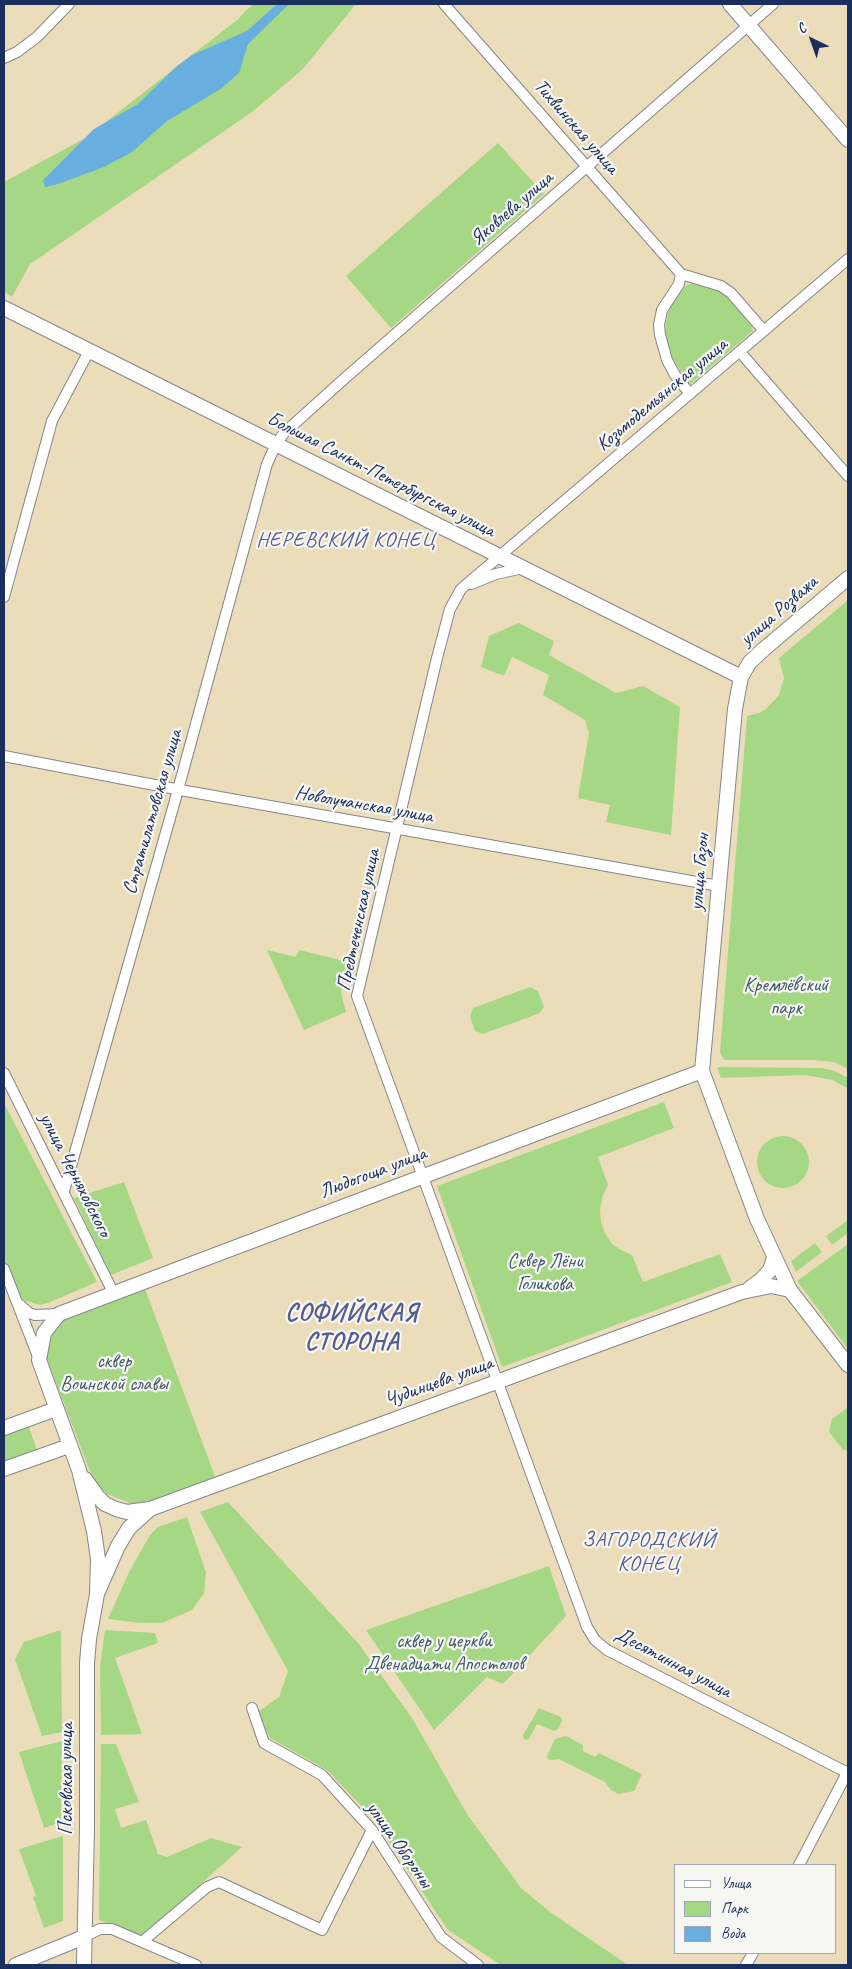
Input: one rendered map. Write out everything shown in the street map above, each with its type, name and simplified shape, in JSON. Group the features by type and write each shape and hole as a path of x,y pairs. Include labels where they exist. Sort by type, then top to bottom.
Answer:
{"main road":[{"path":"730,4 848,140"},
{"name":"Большая Санкт-Петербургская улица","path":"4,308 741,678"},
{"name":"улица Розважа","path":"741,678 750,662 764,648 848,578"},
{"name":"улица Газон","path":"702,1071 734,709 741,678"},
{"path":"702,1071 751,1205 774,1258 790,1290 848,1365"},
{"name":"Людогоща улица","path":"59,1314 702,1071"},
{"name":"Чудинцева улица","path":"79,1470 91,1489 105,1504 127,1512 150,1509 742,1292 755,1285 767,1275 774,1258"},
{"name":"Чудинцева улица","path":"742,1292 771,1286 790,1290"},
{"path":"59,1314 44,1333 39,1360 79,1470 94,1531 98,1559 97,1594"},
{"path":"4,1428 56,1409"},
{"path":"4,1469 69,1446"},
{"name":"Чудинцева улица","path":"97,1594 123,1537 134,1523 150,1509"},
{"name":"Псковская улица","path":"84,1965 87,1663 97,1594"},
{"path":"16,1965 84,1937"}],"street":[{"name":"Тихвинская улица","path":"444,4 681,274"},
{"name":"Яковлева улица","path":"276,444 284,433 324,397 773,4"},
{"path":"4,58 17,52 36,38 63,6"},
{"name":"Козьмодемьянская улица","path":"499,556 848,259"},
{"path":"690,394 675,375 667,360 659,325 662,310 678,284 681,274 726,289 739,301 764,331"},
{"path":"4,597 52,422 89,351"},
{"path":"740,352 848,476"},
{"name":"Стратилатовская улица","path":"64,1191 178,789 267,464 276,444"},
{"name":"Предтеченская улица","path":"499,556 461,589 450,609 357,996 499,1382"},
{"path":"461,589 496,574 522,568"},
{"name":"Новолучанская улица","path":"4,756 719,886"},
{"name":"улица Черняховского","path":"4,1073 113,1292"},
{"path":"4,1269 39,1360"},
{"name":"Людогоща улица","path":"17,1302 29,1313 35,1315 59,1314"},
{"name":"Десятинная улица","path":"499,1382 587,1627 595,1640 607,1650 848,1772"},
{"name":"улица Обороны","path":"252,1708 264,1743 322,1776 372,1830 441,1937 475,1965"},
{"path":"800,1864 848,1772"},
{"path":"143,1942 207,1887 219,1882 322,1930 372,1830"},
{"path":"84,1937 100,1929 107,1928 196,1965"},
{"path":"746,1965 752,1954"}],"green space":[{"path":"253,4 356,4 302,70 252,112 30,264 12,297 4,292 4,182 85,138 237,20"},
{"path":"498,143 544,194 391,328 346,276"},
{"path":"693,284 719,291 729,298 751,323 753,331 689,385 672,357 665,331 668,313 679,292 687,285"},
{"name":"Кремлёвский парк","path":"848,600 848,1069 834,1062 813,1060 724,1060 720,1052 747,716 766,709 779,695 784,678 779,658"},
{"path":"519,623 554,641 549,655 616,693 643,686 680,707 671,835 606,822 610,805 578,798 589,733 585,720 543,695 549,675 512,657 504,676 481,667 489,636"},
{"path":"267,950 296,957 299,950 348,962 341,993 346,1012 304,1030"},
{"path":"530,987 538,991 544,1007 540,1013 483,1034 475,1031 470,1016 473,1008"},
{"path":"717,1067 822,1068 835,1071 848,1078 848,1089 833,1080 805,1075 721,1078"},
{"name":"Сквер Лёни Голикова","path":"664,1102 674,1128 598,1157 608,1185 602,1198 600,1210 601,1222 605,1233 612,1244 632,1255 643,1282 720,1254 732,1282 502,1367 437,1186"},
{"path":"4,1103 97,1282 40,1305 23,1300 16,1293 4,1263"},
{"path":"783,1136 793,1138 801,1144 807,1152 809,1162 807,1172 801,1180 793,1186 783,1188 773,1186 765,1180 759,1172 757,1162 759,1152 765,1144 773,1138"},
{"path":"124,1182 153,1258 111,1275 74,1198"},
{"path":"848,1220 848,1233 832,1245 826,1236"},
{"path":"815,1243 822,1252 796,1272 791,1261"},
{"path":"848,1244 848,1349 797,1281"},
{"name":"сквер Воинской славы","path":"144,1286 216,1479 144,1504 130,1503 107,1494 93,1479 46,1357 49,1336 64,1317"},
{"path":"848,1407 848,1450 843,1450 829,1432 832,1419"},
{"path":"28,1424 38,1453 4,1465 4,1432"},
{"path":"228,1502 358,1643 412,1718 467,1814 521,1888 550,1912 628,1965 501,1965 448,1930 373,1818 327,1770 270,1738 258,1712 279,1697 288,1671 200,1512"},
{"path":"187,1517 206,1572 204,1593 192,1610 162,1623 139,1623 108,1619 129,1572 150,1535 158,1527"},
{"name":"сквер у церкви Двенадцати Апостолов","path":"549,1566 566,1616 503,1684 487,1677 434,1730 366,1630"},
{"path":"61,1630 62,1732 42,1736 15,1659 24,1642"},
{"path":"105,1630 155,1633 158,1643 115,1658 142,1734 101,1735 100,1667"},
{"path":"539,1708 561,1717 562,1721 558,1729 554,1731 537,1724 529,1739 526,1740 523,1735"},
{"path":"566,1736 583,1745 583,1751 595,1757 599,1753 642,1774 634,1791 618,1794 611,1790 605,1782 559,1759 548,1759 547,1756 555,1739"},
{"path":"62,1741 61,1822 44,1828 19,1752"},
{"path":"101,1744 116,1744 139,1802 115,1809 121,1828 146,1820 158,1854 167,1857 211,1838 242,1847 142,1937 99,1920"},
{"path":"63,1836 63,1921 44,1928 33,1897 36,1896 19,1849"}],"water":[{"path":"277,4 289,4 248,44 239,73 222,88 167,121 132,152 104,167 45,187 43,180 94,129 138,104 177,66 192,55 247,31"}],"district":[{"name":"НЕРЕВСКИЙ КОНЕЦ","path":"346,540"},
{"name":"СОФИЙСКАЯ СТОРОНА","path":"352,1328"},
{"name":"ЗАГОРОДСКИЙ КОНЕЦ","path":"649,1552"}]}
